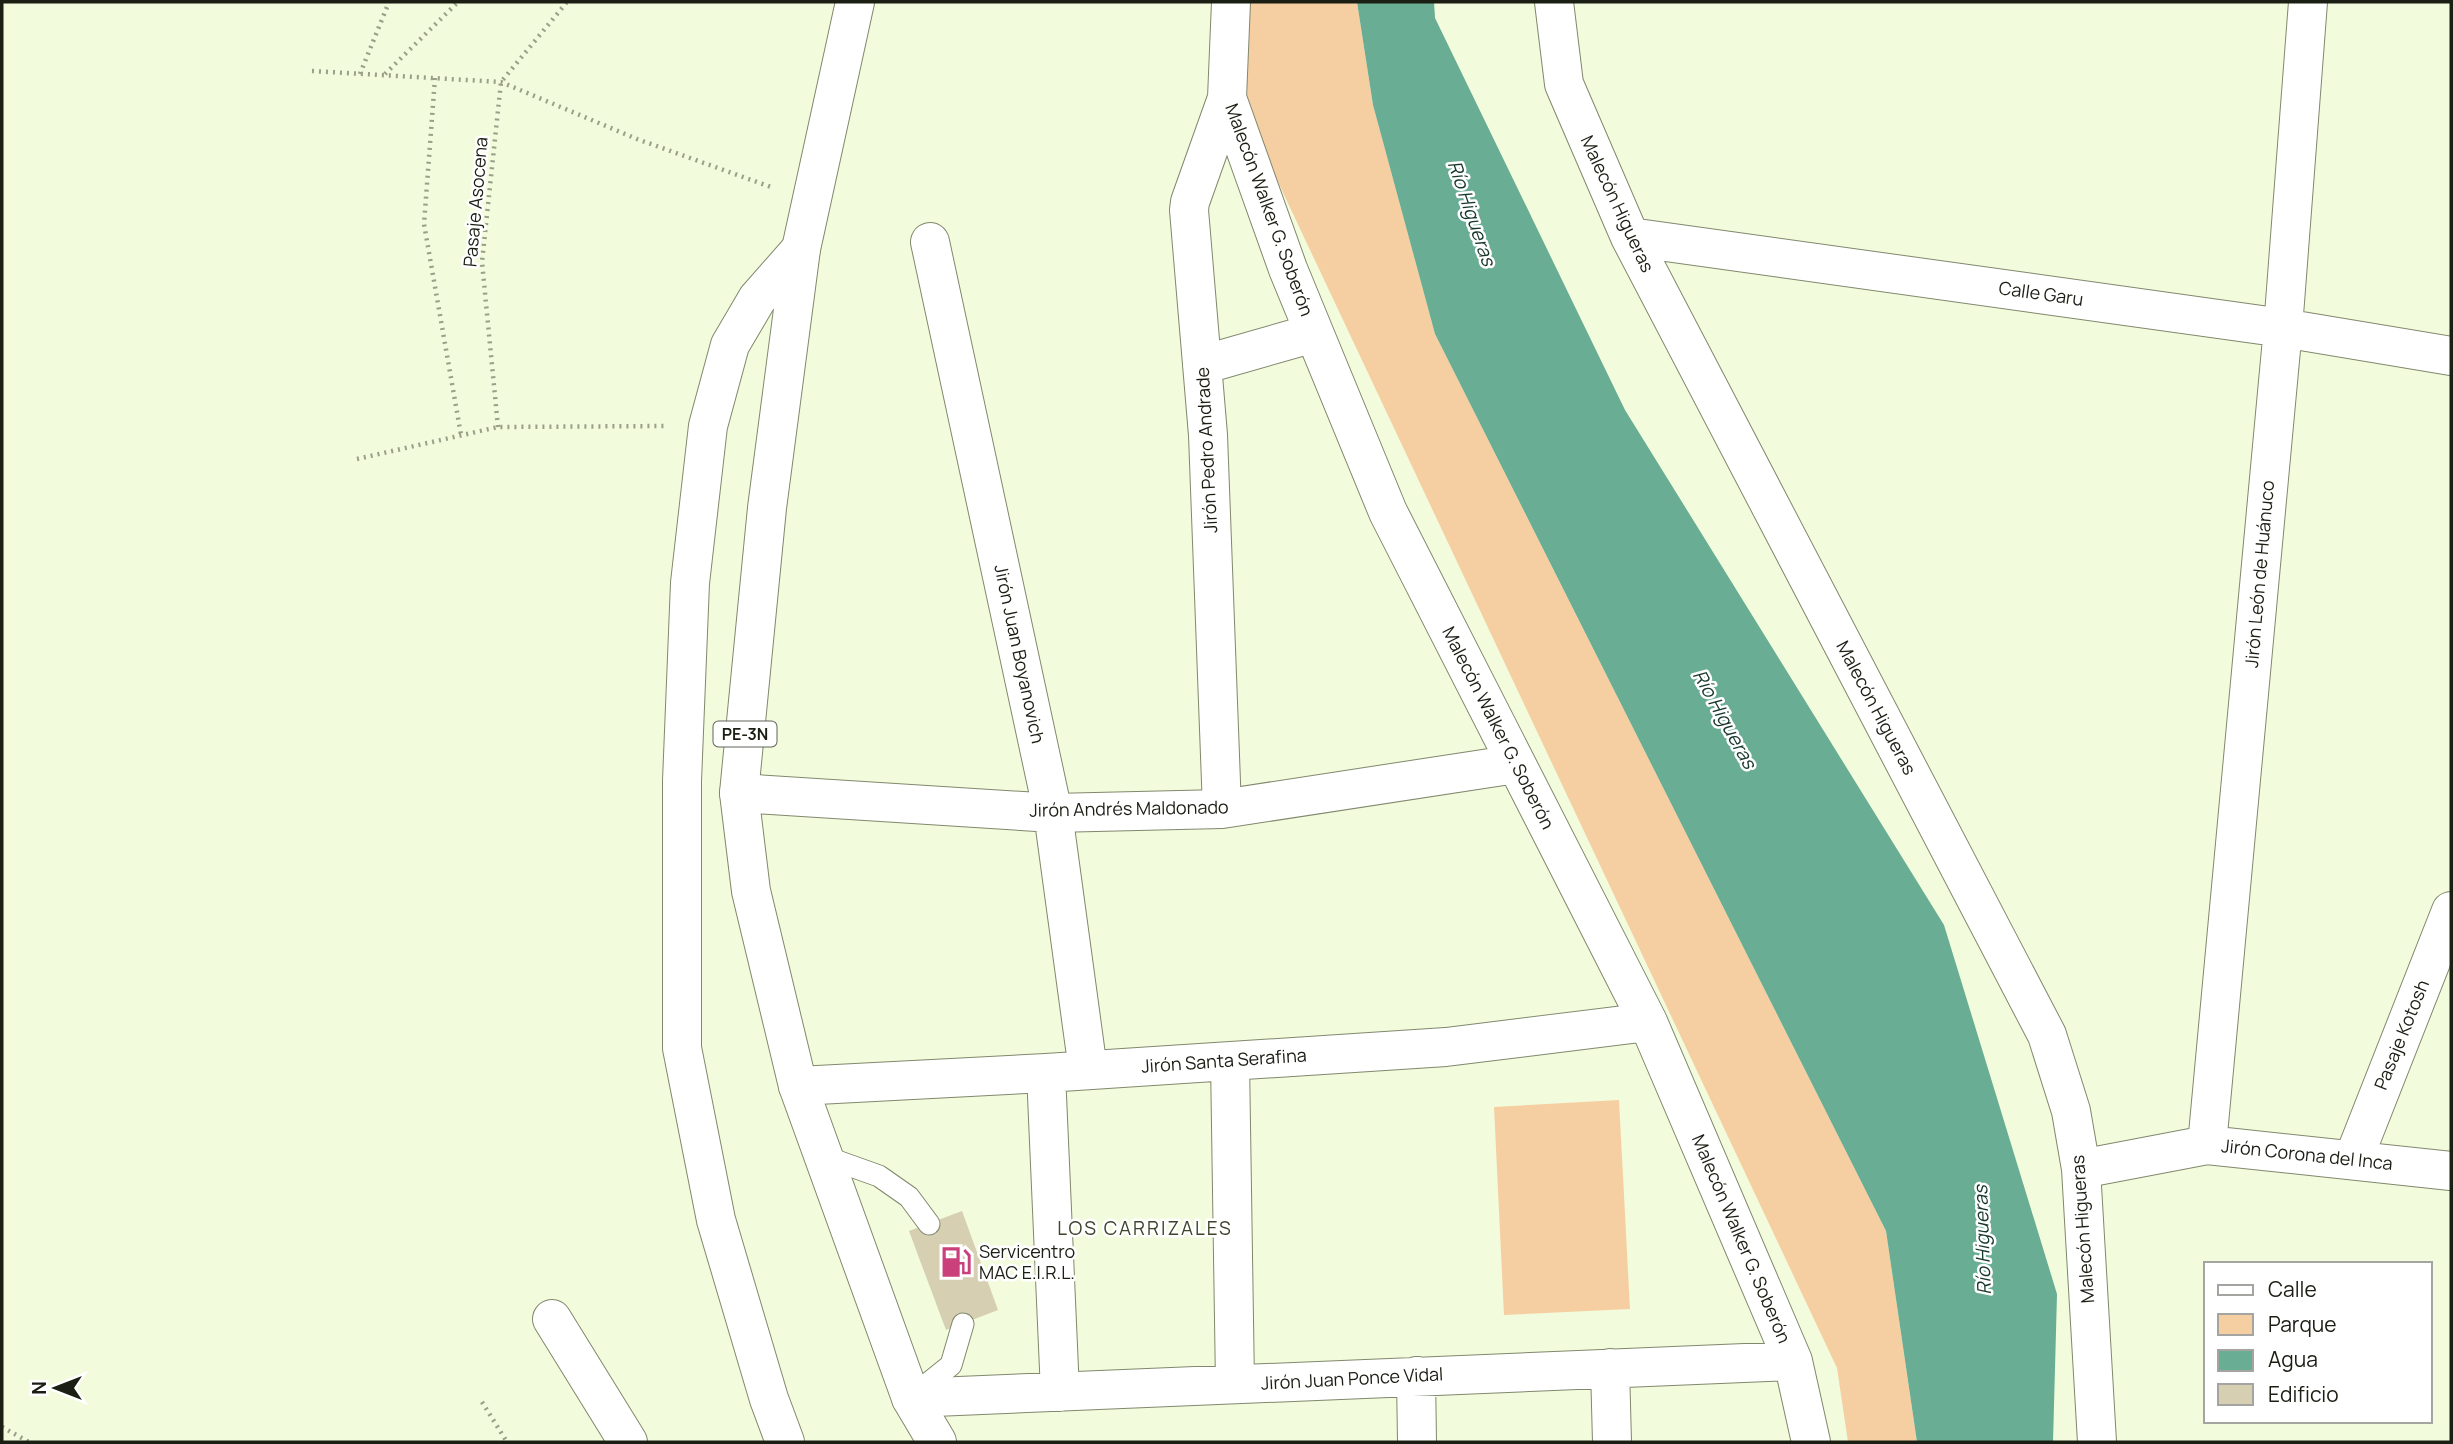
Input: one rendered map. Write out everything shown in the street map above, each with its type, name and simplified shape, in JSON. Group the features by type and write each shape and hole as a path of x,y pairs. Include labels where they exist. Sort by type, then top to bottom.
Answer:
{"main road":[{"name":"PE-3N","path":"855,2 801,249 767,508 740,793 751,891 798,1086 911,1398 937,1442"},
{"name":"Malecón Walker G. Soberón","path":"1231,2 1227,98 1314,333 1388,512 1648,1022 1793,1361 1811,1442"},
{"name":"Malecón Higueras","path":"1554,2 1564,84 1630,237 2047,1035 2071,1111 2081,1169 2097,1442"},
{"name":"Jirón León de Huánuco","path":"2207,1145 2283,328 2308,2"},
{"name":"Jirón Pedro Andrade","path":"1222,809 1208,435 1189,218 1190,202 1227,98"},
{"name":"Calle Garu","path":"1630,237 2283,328 2451,356"},
{"name":"Jirón Juan Boyanovich","path":"930,242 1053,813 1088,1070"},
{"path":"786,1442 769,1399 716,1220 682,1048 682,781 689,596 708,426 730,345 757,299 801,249"},
{"path":"1202,365 1314,333"},
{"name":"Jirón Andrés Maldonado","path":"740,793 1053,813 1222,809 1516,764"},
{"name":"Pasaje Kotosh","path":"2353,1160 2451,911"},
{"name":"Jirón Santa Serafina","path":"798,1086 1446,1047 1648,1022"},
{"path":"1230,1061 1235,1384"},
{"path":"1046,1073 1060,1392"},
{"name":"Jirón Corona del Inca","path":"2081,1169 2207,1145 2451,1171"},
{"path":"552,1319 628,1442"},
{"name":"Jirón Juan Ponce Vidal","path":"911,1398 1793,1361"},
{"path":"1610,1368 1612,1442"},
{"path":"1416,1376 1417,1442"}],"lane":[{"path":"822,1156 879,1176 909,1197 929,1224"},
{"path":"911,1398 951,1365 963,1324"}],"path":[{"path":"360,74 389,2"},
{"path":"385,75 458,2"},
{"path":"501,82 567,2"},
{"path":"312,71 501,82 637,139 811,201"},
{"path":"435,78 424,224 461,435"},
{"name":"Pasaje Asocena","path":"498,427 482,262 501,82"},
{"path":"357,459 498,427 708,426"},
{"path":"482,1402 507,1442"},
{"path":"2,1427 29,1442"}],"green space":[{"path":"1247,2 1357,2 1373,105 1435,334 1886,1231 1917,1442 1848,1442 1837,1368 1245,112"},
{"path":"1619,1100 1630,1309 1504,1315 1494,1107"}],"water":[{"name":"Río Higueras","path":"1357,2 1434,2 1435,18 1625,410 1944,925 2057,1294 2053,1442 1917,1442 1886,1231 1435,334 1373,105"}],"building":[{"path":"962,1211 998,1310 946,1330 909,1231"}],"place":[{"name":"Servicentro MAC E.I.R.L.","path":"956,1262"}],"district":[{"name":"LOS CARRIZALES","path":"1145,1228"}]}
